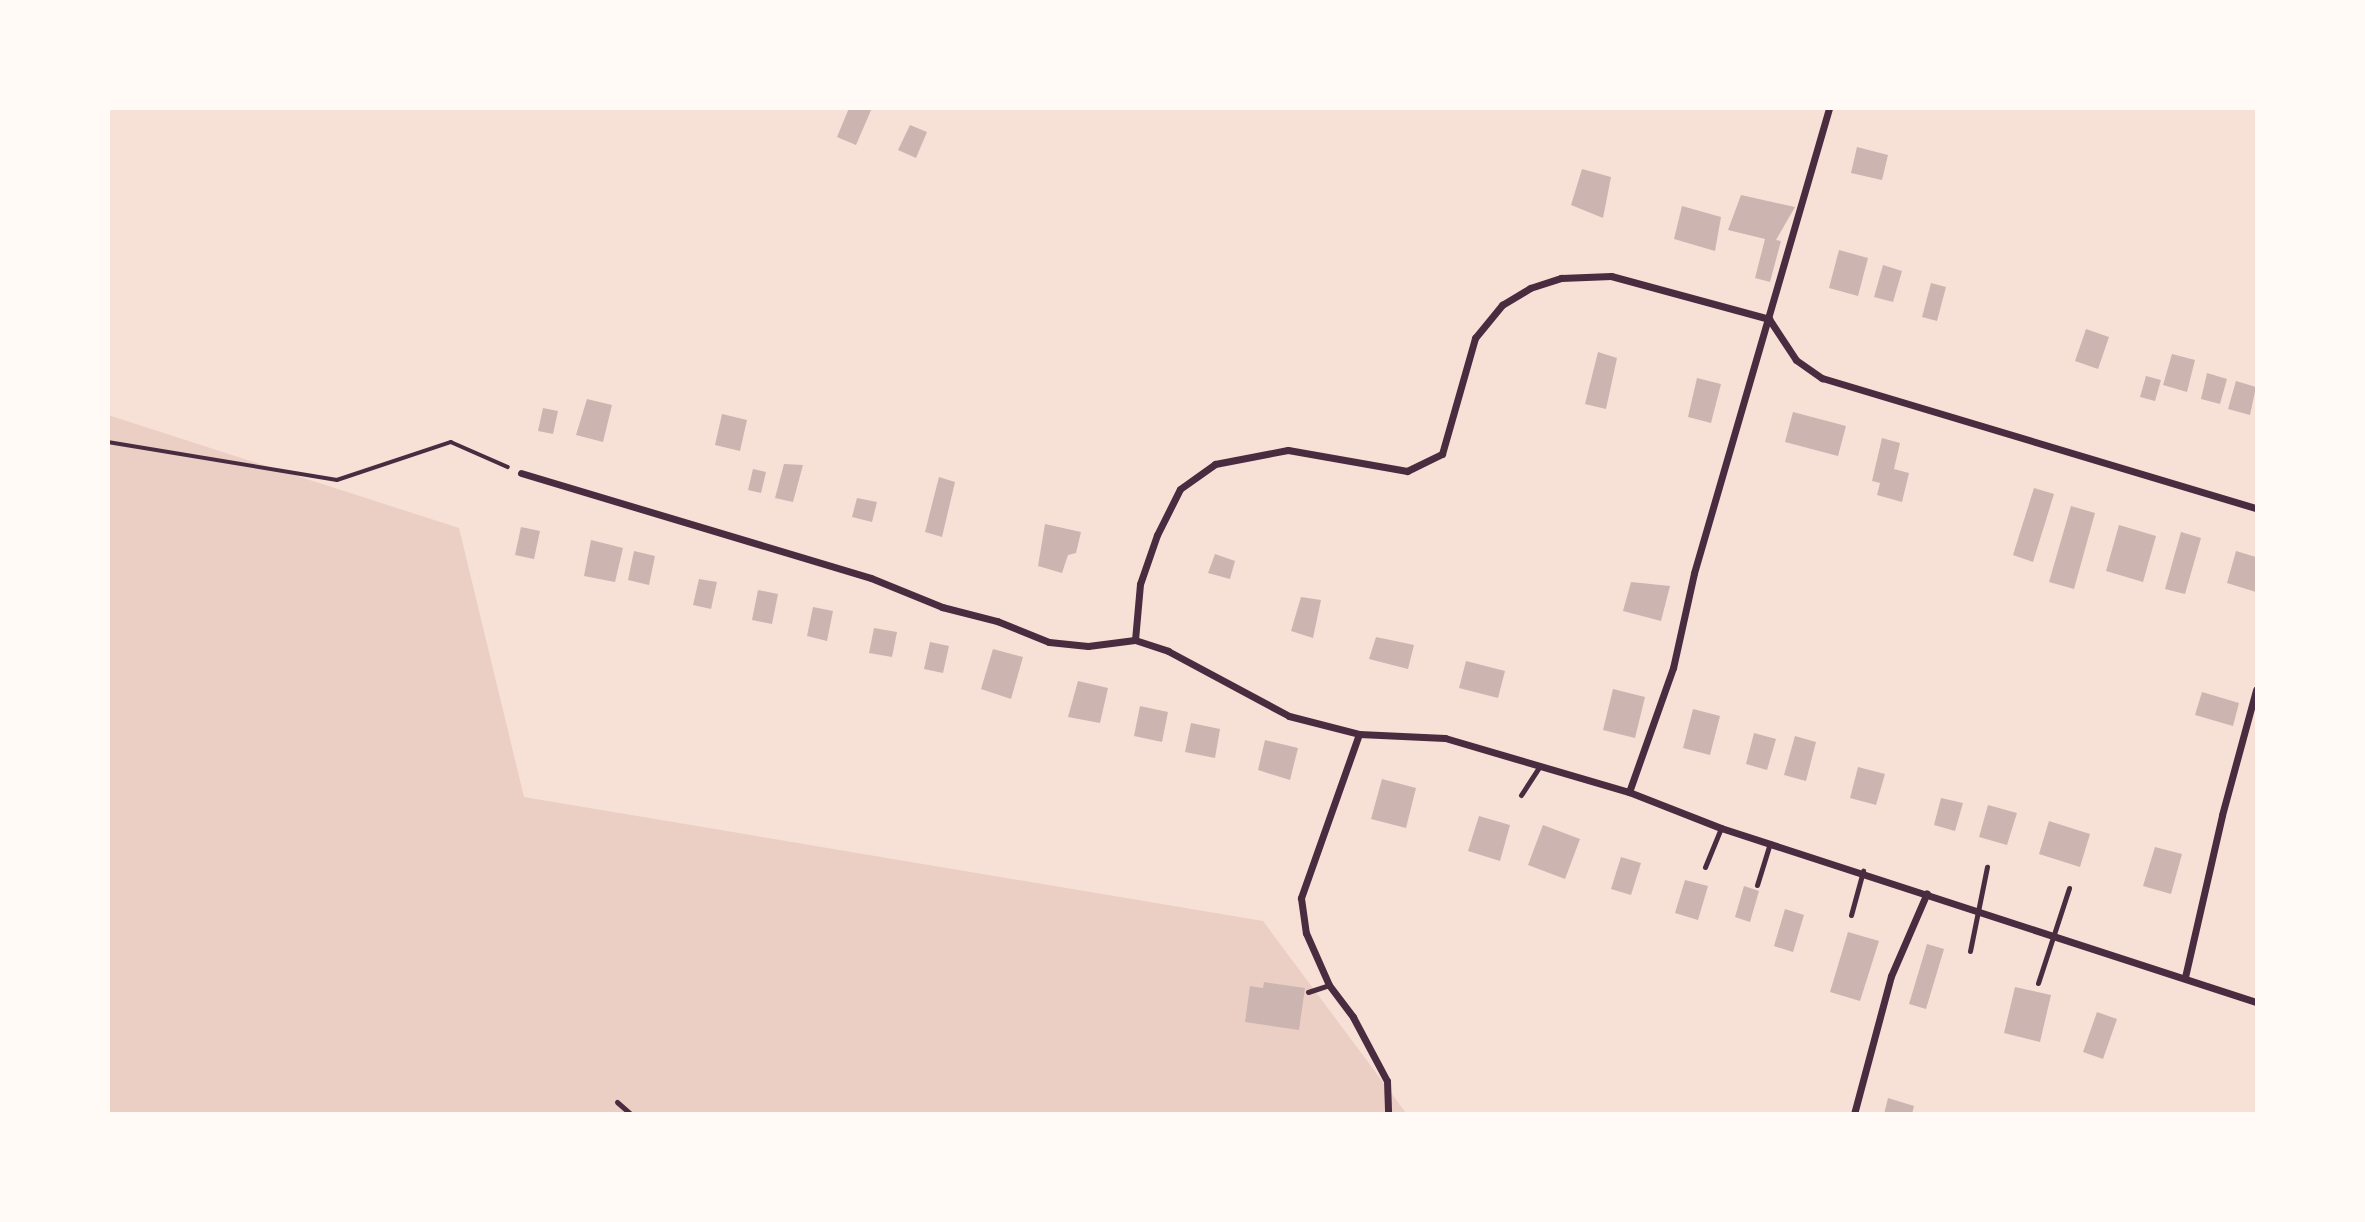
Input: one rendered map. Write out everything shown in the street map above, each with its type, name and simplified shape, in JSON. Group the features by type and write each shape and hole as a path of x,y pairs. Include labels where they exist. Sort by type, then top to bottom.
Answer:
{"street":[{"path":"1629,792 1672,668 1694,573 1829,108"},
{"path":"1135,640 1140,584 1157,535 1180,489 1214,464 1288,450 1407,471 1442,454 1475,338 1502,305 1530,288 1561,278 1611,276 1769,319 1796,360 1822,378 2256,508"},
{"path":"521,473 871,578 942,607 997,621 1049,642 1088,646 1135,640 1168,651 1289,716 1359,734 1445,738 1629,792 1721,828 2256,1002"},
{"path":"2185,977 2256,690"},
{"path":"1359,734 1301,898 1306,933 1329,985 1353,1017 1387,1081 1388,1114"},
{"path":"1854,1114 1891,976 1927,893"}],"lane":[{"path":"1521,795 1540,766"},
{"path":"1705,867 1721,828"},
{"path":"1757,885 1770,843"},
{"path":"1970,950 1987,867"},
{"path":"1851,915 1863,872"},
{"path":"2038,983 2069,888"},
{"path":"1308,992 1329,985"},
{"path":"617,1102 632,1114"}],"path":[{"path":"108,442 337,480 451,442 521,473"}],"shaded area":[{"path":"108,415 459,528 524,797 1263,921 1406,1113 109,1113"}],"building":[{"path":"849,108 872,108 856,145 837,137"},
{"path":"910,125 927,132 916,158 898,150"},
{"path":"1857,147 1888,155 1882,180 1851,173"},
{"path":"1582,169 1611,177 1603,218 1571,205"},
{"path":"1741,195 1795,207 1776,240 1781,241 1770,282 1755,278 1765,239 1728,230"},
{"path":"1682,206 1721,217 1715,251 1674,239"},
{"path":"1839,250 1868,258 1858,296 1829,288"},
{"path":"1883,265 1902,271 1893,302 1874,297"},
{"path":"1931,283 1946,287 1937,321 1922,317"},
{"path":"2086,329 2109,337 2098,369 2075,361"},
{"path":"1598,352 1617,358 1606,409 1585,404"},
{"path":"2172,354 2195,360 2187,392 2163,385"},
{"path":"2207,373 2227,379 2220,404 2201,399"},
{"path":"2146,376 2161,380 2155,401 2140,397"},
{"path":"1697,378 1721,384 1711,423 1688,417"},
{"path":"2236,381 2256,387 2250,415 2228,409"},
{"path":"587,399 612,405 603,442 576,435"},
{"path":"543,408 558,411 553,434 538,431"},
{"path":"1793,412 1846,426 1838,456 1785,442"},
{"path":"722,414 747,420 740,451 715,445"},
{"path":"1882,438 1900,443 1894,469 1909,473 1902,502 1877,495 1880,483 1872,481"},
{"path":"784,464 803,465 793,502 775,498"},
{"path":"753,469 766,472 761,493 748,490"},
{"path":"939,477 955,482 942,537 925,532"},
{"path":"2034,488 2054,494 2033,562 2013,555"},
{"path":"857,498 877,502 872,522 852,517"},
{"path":"2071,506 2095,513 2074,589 2049,582"},
{"path":"1045,524 1081,532 1076,553 1068,555 1062,573 1038,566"},
{"path":"2119,525 2156,536 2143,582 2106,571"},
{"path":"521,527 540,531 534,559 515,555"},
{"path":"2181,532 2201,538 2185,594 2165,589"},
{"path":"591,540 623,548 615,582 584,576"},
{"path":"634,551 655,556 649,585 628,580"},
{"path":"2236,551 2256,557 2256,592 2227,583"},
{"path":"1215,554 1235,561 1230,579 1208,573"},
{"path":"699,579 717,582 711,609 693,605"},
{"path":"1631,582 1670,586 1661,621 1623,611"},
{"path":"758,590 778,594 772,624 752,620"},
{"path":"1301,597 1321,600 1313,638 1291,631"},
{"path":"813,607 833,611 827,641 807,636"},
{"path":"874,628 897,632 892,657 869,653"},
{"path":"1376,637 1414,645 1408,669 1369,659"},
{"path":"930,642 949,646 943,673 924,669"},
{"path":"993,649 1023,657 1011,699 981,689"},
{"path":"1466,661 1505,671 1498,698 1459,688"},
{"path":"1078,681 1108,688 1100,723 1068,717"},
{"path":"1613,689 1645,697 1635,738 1603,730"},
{"path":"2202,692 2239,703 2233,726 2195,715"},
{"path":"1140,706 1168,712 1162,742 1134,736"},
{"path":"1693,709 1720,716 1710,755 1683,748"},
{"path":"1191,723 1220,729 1215,758 1185,752"},
{"path":"1754,733 1776,739 1767,770 1746,764"},
{"path":"1795,736 1816,742 1806,781 1784,775"},
{"path":"1265,740 1298,748 1290,780 1258,770"},
{"path":"1858,767 1885,774 1876,805 1850,798"},
{"path":"1382,779 1416,788 1406,828 1371,819"},
{"path":"1941,798 1963,803 1955,831 1934,825"},
{"path":"1988,805 2017,813 2007,845 1979,837"},
{"path":"1479,816 1510,825 1500,861 1468,851"},
{"path":"2049,821 2090,834 2080,867 2039,854"},
{"path":"1543,825 1580,839 1565,879 1528,865"},
{"path":"2155,847 2182,854 2171,894 2143,886"},
{"path":"1621,857 1641,863 1631,895 1611,889"},
{"path":"1685,880 1708,886 1698,920 1675,913"},
{"path":"1744,886 1759,891 1750,922 1735,917"},
{"path":"1785,909 1804,915 1793,952 1774,946"},
{"path":"1848,932 1879,941 1860,1001 1830,992"},
{"path":"1927,944 1944,949 1926,1009 1909,1004"},
{"path":"1264,982 1305,988 1299,1030 1245,1022 1250,986 1263,988"},
{"path":"2015,987 2051,995 2040,1042 2004,1033"},
{"path":"2097,1012 2117,1019 2103,1059 2083,1052"},
{"path":"1888,1098 1914,1106 1912,1114 1884,1114"}]}
